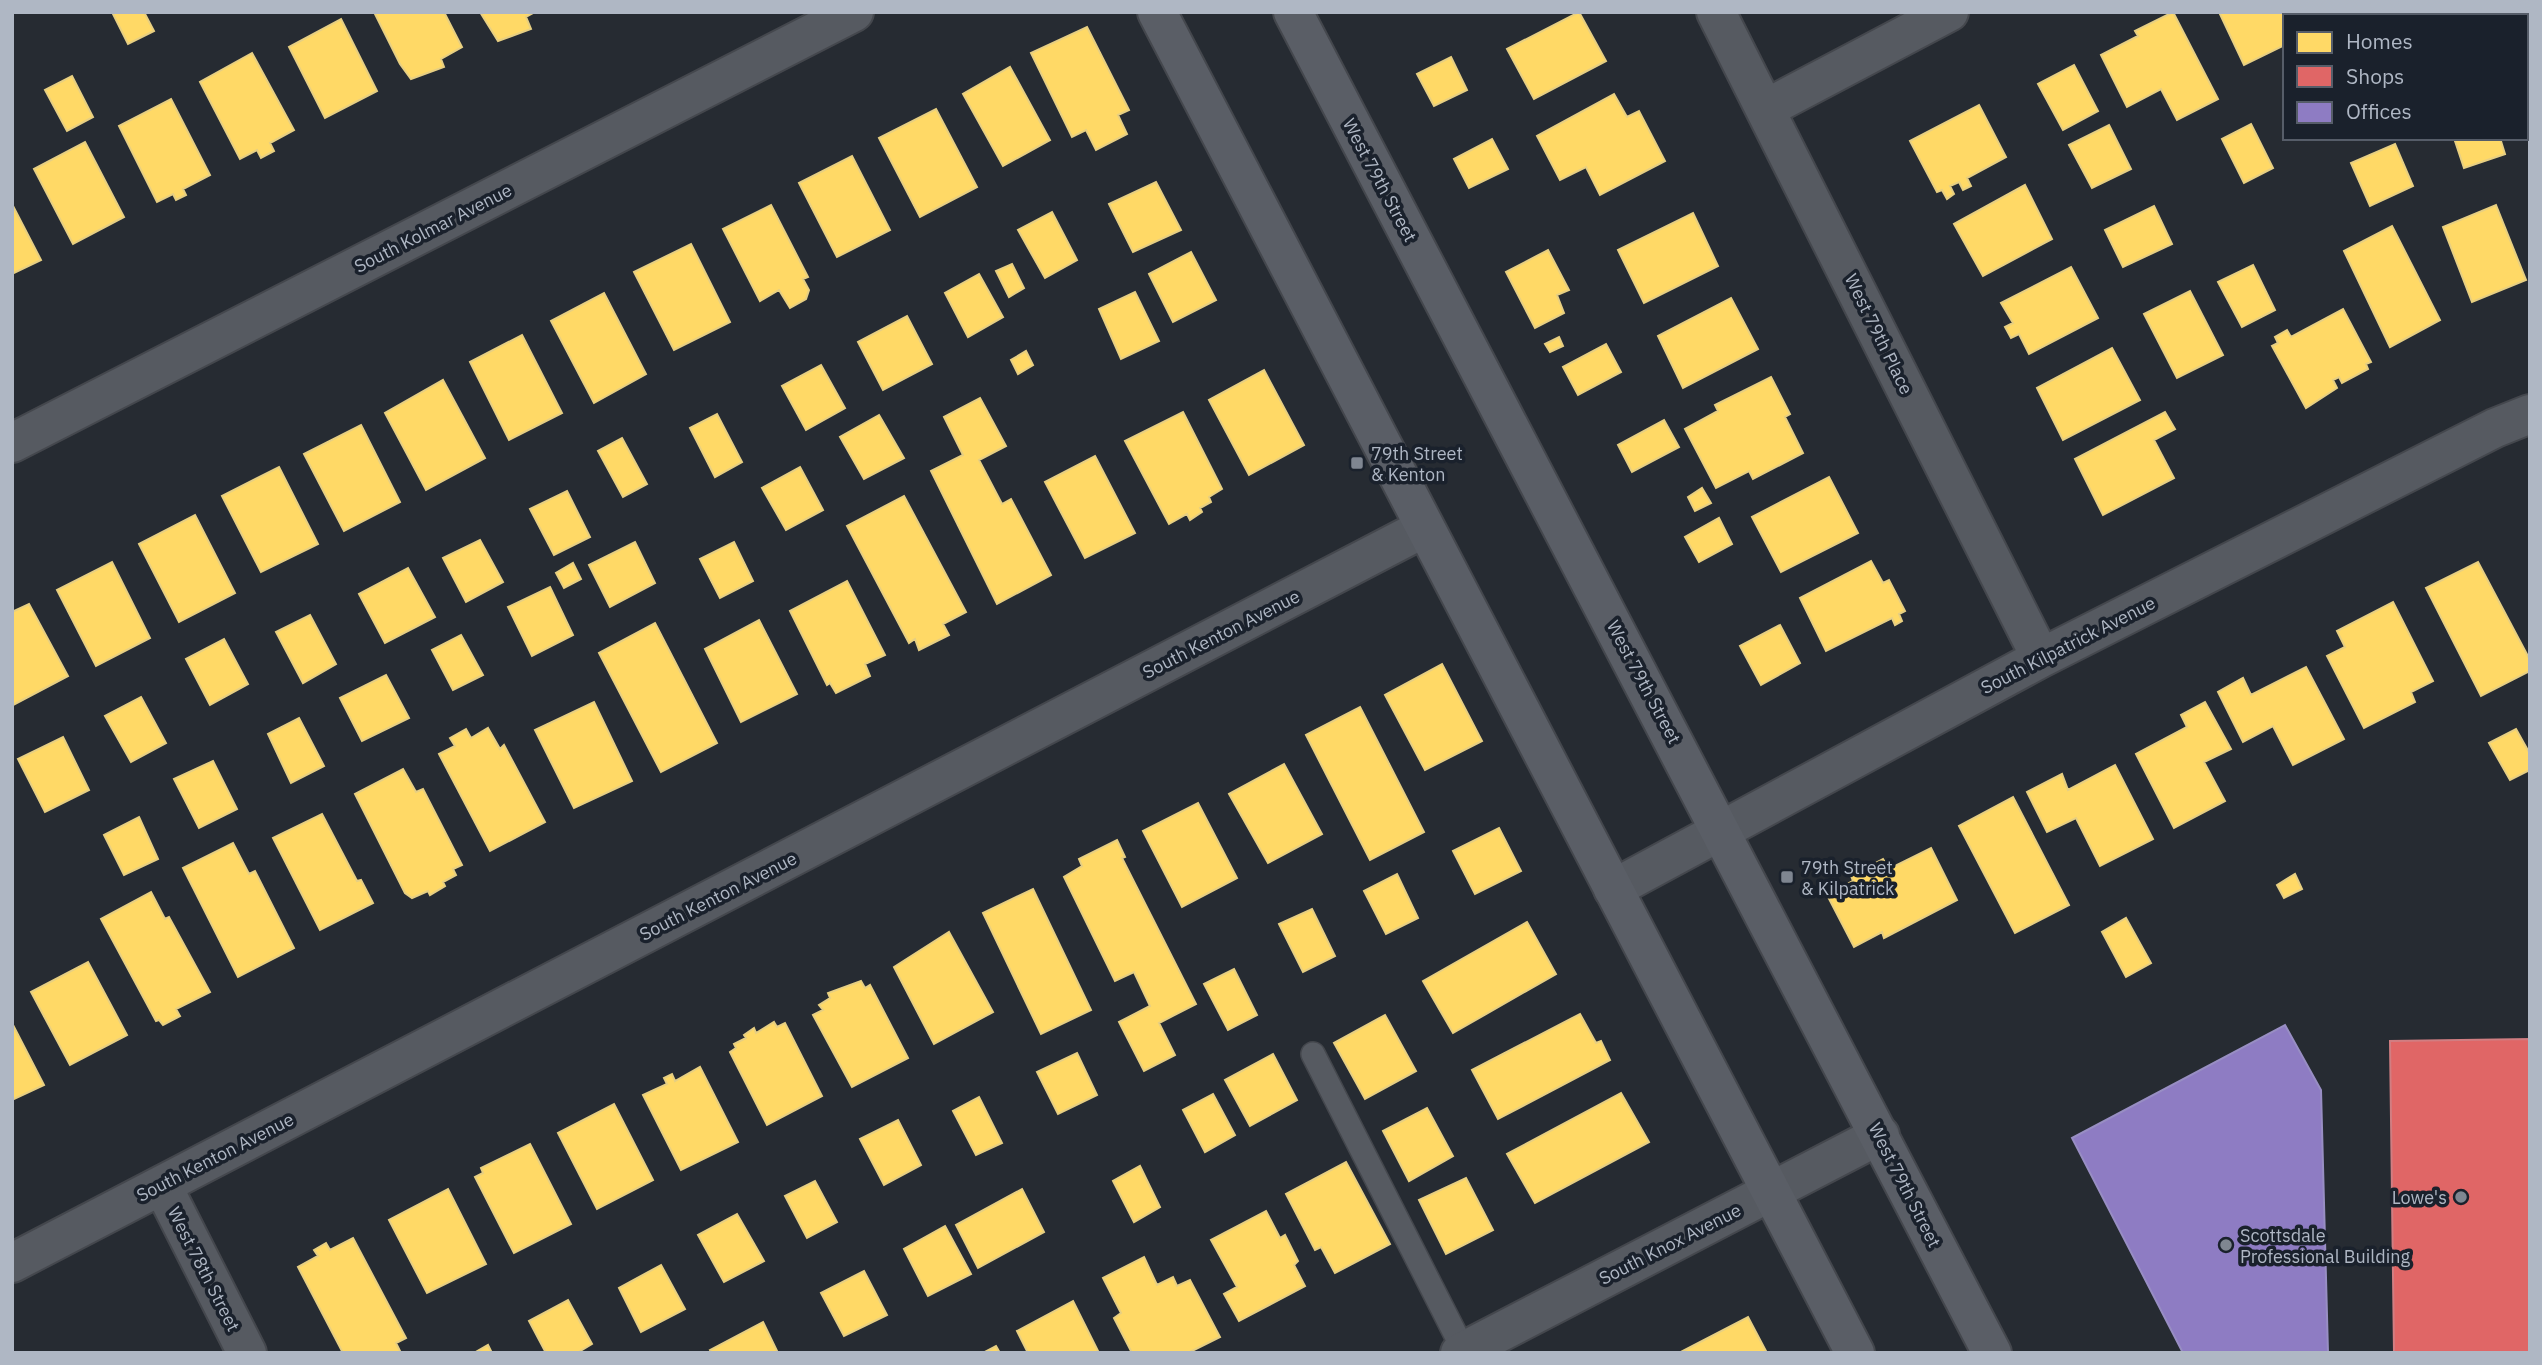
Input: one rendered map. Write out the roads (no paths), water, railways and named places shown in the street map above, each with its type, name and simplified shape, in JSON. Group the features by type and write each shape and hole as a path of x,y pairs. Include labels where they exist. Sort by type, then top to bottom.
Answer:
{"main road":[{"path":"1157,12 1855,1353"},
{"name":"West 79th Street","path":"1293,12 1992,1353"}],"street":[{"name":"South Kolmar Avenue","path":"12,443 854,12"},
{"name":"West 79th Place","path":"1716,12 1767,108 2041,657"},
{"path":"1767,108 1949,12"},
{"name":"South Kilpatrick Avenue","path":"1613,889 2041,657 2495,428 2530,414"},
{"name":"South Kenton Avenue","path":"12,1263 1424,528"},
{"name":"South Knox Avenue","path":"1463,1352 1880,1135"},
{"name":"West 78th Street","path":"162,1185 247,1353"}],"lane":[{"path":"1313,1054 1463,1352"}],"place":[{"name":"79th Street & Kenton","path":"1357,463"},
{"name":"79th Street & Kilpatrick","path":"1787,877"},
{"name":"Lowe's","path":"2461,1197"},
{"name":"Scottsdale Professional Building","path":"2226,1245"}]}
